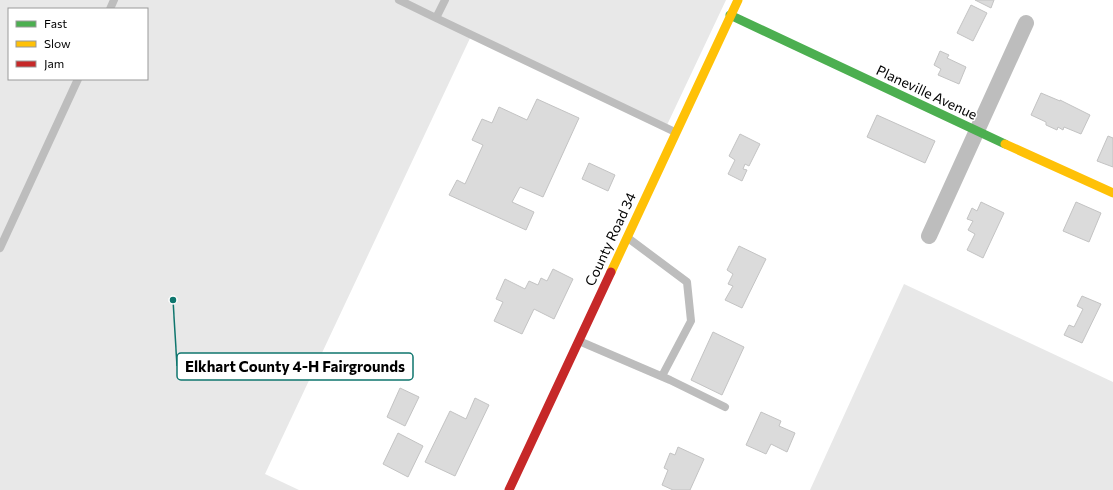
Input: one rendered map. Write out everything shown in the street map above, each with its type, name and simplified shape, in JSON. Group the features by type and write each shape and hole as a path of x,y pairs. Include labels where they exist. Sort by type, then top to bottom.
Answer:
{"street":[{"name":"County Road 34","path":"509,490 738,0"},
{"name":"Planeville Avenue","path":"730,15 976,131 1113,193"},
{"path":"929,236 1026,23"}],"lane":[{"path":"399,0 675,132"},
{"path":"436,18 445,0"},
{"path":"0,248 78,80"},
{"path":"626,237 687,282 691,321 662,376"},
{"path":"578,341 662,376 725,407"}],"shaded area":[{"path":"0,0 726,0 667,125 472,34 265,474 299,490 0,490"},
{"path":"904,284 1113,382 1113,490 810,490"}],"building":[{"path":"975,0 994,0 991,8"},
{"path":"971,5 987,13 973,41 957,33"},
{"path":"940,51 949,55 947,58 966,67 959,84 938,75 941,69 934,65"},
{"path":"1041,93 1060,100 1090,115 1081,134 1064,127 1063,130 1058,127 1057,130 1046,125 1046,122 1031,115"},
{"path":"537,99 579,118 543,197 520,187 512,202 534,212 526,230 449,195 457,180 465,184 483,145 472,140 482,119 492,123 499,107 527,120"},
{"path":"877,115 935,141 925,163 867,137"},
{"path":"740,134 760,144 749,166 745,164 743,169 747,170 742,181 728,174 735,160 729,156"},
{"path":"1108,136 1113,138 1113,167 1097,161"},
{"path":"589,163 615,175 608,191 582,179"},
{"path":"981,202 1004,213 983,258 967,250 975,234 968,230 973,221 967,219 972,208 977,211"},
{"path":"1076,202 1101,213 1089,242 1063,231"},
{"path":"739,246 766,259 742,308 725,300 733,286 728,284 733,274 727,270"},
{"path":"553,269 573,279 554,319 534,309 522,334 494,321 503,302 496,299 505,279 525,289 529,281 538,285 541,278 547,281"},
{"path":"1082,296 1101,304 1082,343 1064,335 1069,325 1074,327 1083,309 1077,306"},
{"path":"713,332 744,347 722,395 691,380"},
{"path":"400,388 419,397 405,426 387,417"},
{"path":"475,398 489,405 455,476 425,462 450,411 466,419"},
{"path":"761,412 781,421 779,426 795,433 787,452 771,444 766,454 746,445"},
{"path":"398,433 423,446 408,477 383,464"},
{"path":"678,447 704,459 690,490 673,490 662,485 668,470 664,468 670,453 675,455"}],"traffic: fast":[{"path":"730,15 1005,144"}],"traffic: slow":[{"path":"611,272 738,0"},
{"path":"1005,144 1113,193"}],"traffic: jam":[{"path":"509,490 611,272"}],"place":[{"name":"Elkhart County 4-H Fairgrounds","path":"173,300"}]}
